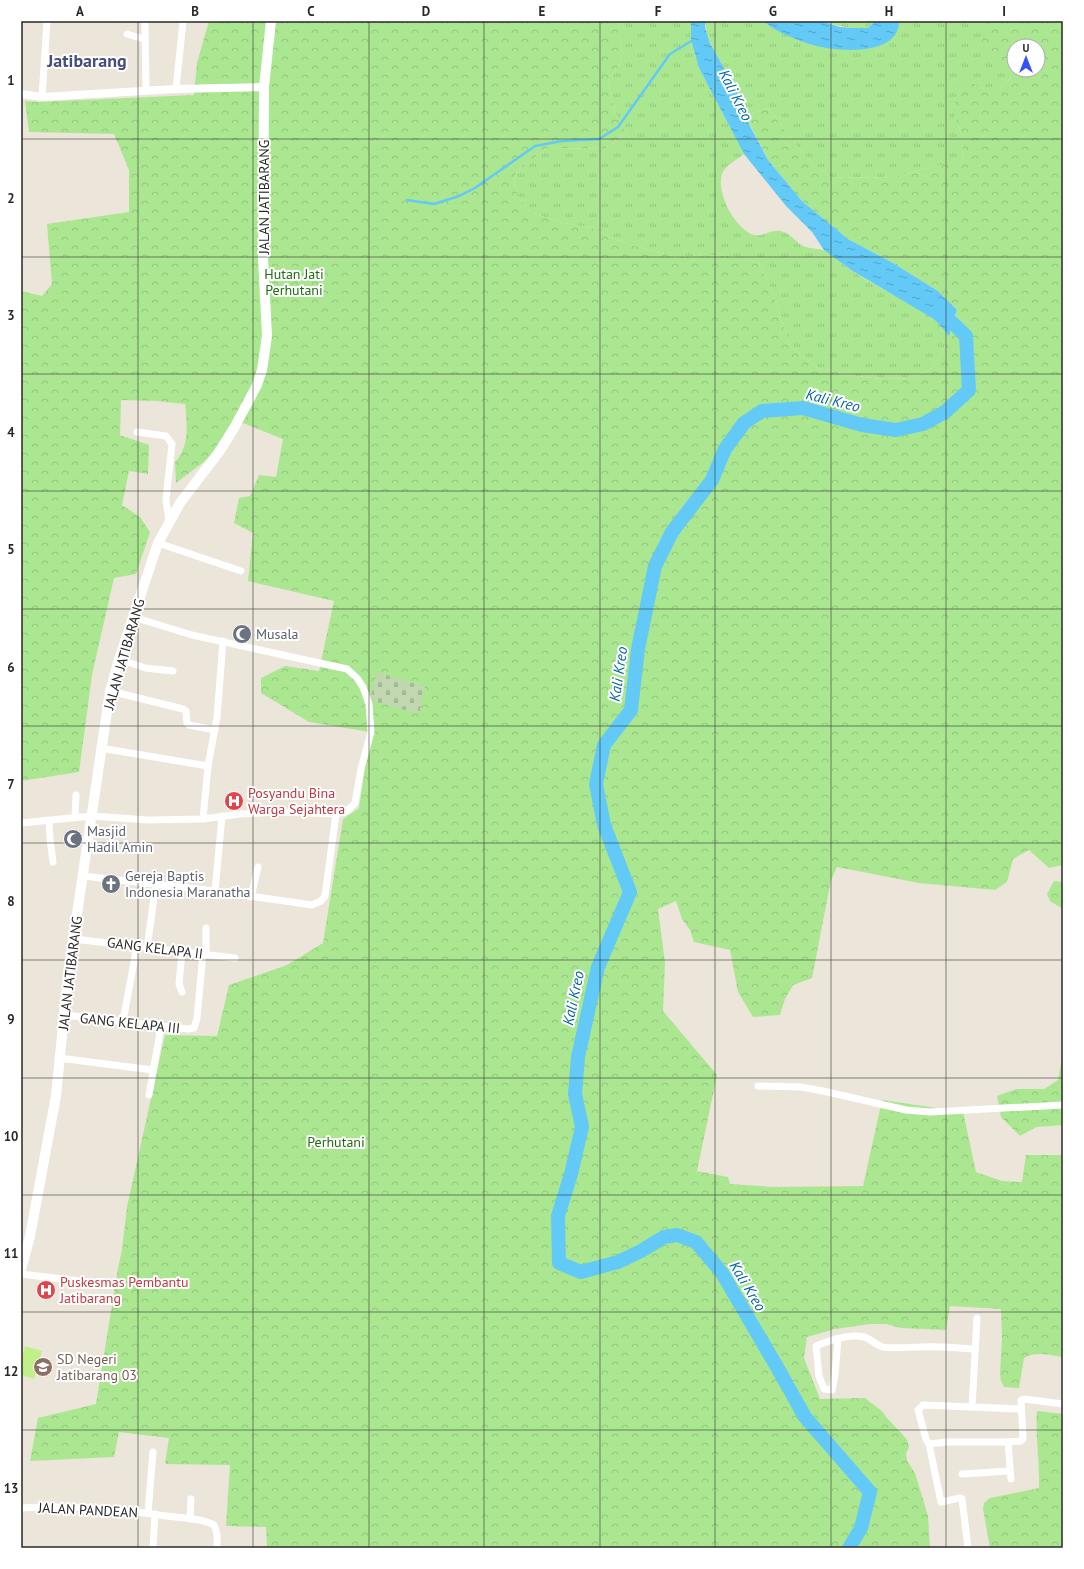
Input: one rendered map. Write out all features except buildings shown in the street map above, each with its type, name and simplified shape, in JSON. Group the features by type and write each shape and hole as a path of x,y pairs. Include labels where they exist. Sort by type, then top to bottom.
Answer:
{"main road":[{"name":"JALAN JATIBARANG","path":"21,1270 30,1236 56,1096 68,976 100,748 110,691 119,659 158,543 180,503 219,452 230,434 257,385 262,370 267,336 263,258 264,87 271,21"}],"street":[{"path":"42,97 47,21"},
{"path":"176,89 183,21"},
{"path":"145,24 144,39 146,91"},
{"path":"127,34 144,39"},
{"path":"21,94 42,97 176,89 264,87"},
{"path":"137,432 166,436 172,444 166,500 169,521"},
{"path":"158,543 241,572"},
{"path":"21,823 91,816 148,820 203,819 240,814 280,812 339,813 347,811 355,803 370,732 369,704 363,687 357,678 347,669 192,635 133,617"},
{"path":"203,819 208,766 215,730 223,641"},
{"path":"119,659 145,668 173,671"},
{"path":"110,691 183,709 186,711 187,723 189,725 215,730"},
{"path":"100,748 208,766"},
{"path":"75,817 76,795"},
{"path":"83,876 215,891 312,905 321,901 325,896 339,813"},
{"path":"215,891 222,816"},
{"path":"49,820 53,862"},
{"path":"251,897 258,867"},
{"path":"147,948 156,884"},
{"path":"204,954 206,928"},
{"name":"GANG KELAPA II","path":"74,939 236,958"},
{"path":"123,1021 137,946"},
{"path":"182,952 179,984 182,992"},
{"name":"GANG KELAPA III","path":"64,1015 188,1029 194,1027 197,1018 204,954"},
{"path":"149,1095 161,1026"},
{"path":"60,1058 153,1070"},
{"path":"758,1086 801,1087 906,1110 930,1112 1063,1105"},
{"path":"21,1274 112,1285"},
{"path":"972,1407 977,1318"},
{"path":"838,1339 832,1390 824,1389 819,1376 816,1346 830,1340 838,1339 862,1336 873,1340 882,1347 926,1346 975,1349"},
{"path":"930,1444 946,1442 1021,1441 1023,1439 1020,1400 1024,1399 1063,1404"},
{"path":"968,1548 962,1499 960,1498 941,1502 930,1444 926,1439 918,1410 923,1405 1020,1408"},
{"path":"962,1474 1011,1475 1008,1442"},
{"path":"152,1514 153,1452"},
{"path":"190,1519 191,1499"},
{"name":"JALAN PANDEAN","path":"21,1508 124,1510 190,1519 214,1525 217,1534 217,1548"},
{"name":"JALAN PANDEAN","path":"152,1514 153,1548"}],"green space":[{"path":"209,21 620,21 619,31 622,52 621,62 608,80 614,110 626,132 604,149 548,148 518,170 514,183 518,196 526,208 533,213 560,222 596,229 611,238 677,257 713,255 743,257 758,263 771,288 790,346 818,368 856,376 882,379 913,378 932,368 943,351 954,323 957,310 938,291 893,263 848,239 802,201 768,160 745,115 768,108 814,166 831,177 895,177 938,165 957,165 963,162 962,137 954,109 958,84 973,83 985,89 1000,89 1011,78 1046,78 1046,38 1006,38 1006,66 982,43 983,21 1063,21 1063,865 1049,868 1029,850 1013,859 1007,882 995,890 919,883 837,867 831,880 812,978 793,985 785,999 780,1015 753,1017 738,992 730,950 694,942 690,930 682,919 676,901 658,909 665,963 663,1011 717,1075 697,1171 728,1177 730,1184 773,1187 863,1186 882,1100 937,1108 962,1107 976,1172 1002,1181 1022,1182 1026,1155 1063,1155 1063,1357 1038,1354 1024,1358 1019,1388 1004,1387 1000,1374 1002,1338 1001,1309 950,1306 946,1330 901,1328 886,1324 870,1324 835,1329 807,1337 804,1358 820,1399 865,1398 882,1411 907,1440 909,1447 906,1454 907,1461 915,1473 928,1516 930,1548 267,1548 266,1527 226,1526 230,1465 165,1464 169,1438 119,1432 114,1457 30,1461 38,1418 96,1404 122,1250 127,1207 165,1035 217,1036 229,985 287,965 323,943 343,819 359,808 370,732 309,722 261,693 261,678 285,666 319,671 334,601 248,581 253,533 234,523 239,498 250,496 259,475 276,477 283,439 243,423 205,461 176,483 175,462 183,449 186,434 185,404 157,401 121,400 120,435 149,445 148,474 129,471 122,505 140,517 150,532 136,574 114,578 92,675 79,772 21,781 21,291 42,296 52,284 47,224 129,212 129,170 114,134 29,132 25,101 38,102 194,95 197,63"},
{"path":"620,21 691,21 691,40 699,68 744,154 728,165 722,174 721,182 724,199 733,217 738,224 751,234 762,235 773,231 780,231 787,233 803,246 821,249 834,256 848,268 932,318 949,336 943,351 932,368 913,378 882,379 856,376 818,368 790,346 771,288 758,263 743,257 713,255 677,257 611,238 596,229 560,222 533,213 526,208 518,196 514,183 518,170 548,148 604,149 626,132 614,110 608,80 621,62 622,52 619,31"},
{"path":"706,21 763,21 767,24 862,49 881,45 891,39 895,34 899,21 983,21 984,45 1005,64 1006,78 1011,78 1000,89 985,89 973,83 955,116 962,137 963,162 957,165 938,165 895,177 831,177 814,166 768,108 745,115 743,103 739,94 714,51 706,30"},
{"path":"822,21 875,21 868,28 856,28 845,27"},
{"path":"377,672 425,687 419,714 370,700"},
{"path":"1054,881 1063,882 1063,909 1050,901 1047,894"},
{"path":"1063,1053 1063,1125 1036,1127 1020,1136 1001,1117 997,1096 1016,1089 1044,1089 1058,1080"},
{"path":"25,1346 42,1351 34,1379 21,1375 21,1361"},
{"path":"1037,1411 1063,1414 1063,1548 990,1548 983,1509 984,1503 990,1498 1039,1488"}],"water":[{"path":"691,21 706,21 705,27 710,43 743,103 745,115 768,160 802,201 848,239 893,263 938,291 957,310 949,336 932,318 851,270 824,250 812,232 786,206 744,154 699,68 691,40"},
{"path":"763,21 822,21 840,27 868,28 875,21 899,21 899,27 895,35 879,46 868,49 844,50 822,47 800,41 774,29"}],"waterway":[{"path":"407,200 434,204 459,196 475,188 535,146 562,141 599,139 618,127 670,54 693,40"},
{"name":"Kali Kreo","path":"849,1548 861,1528 870,1492 805,1417 722,1273 696,1242 677,1235 664,1237 641,1251 618,1262 581,1272 559,1263 558,1216 571,1174 582,1127 575,1094 578,1057 598,967 630,892 604,825 596,784 604,745 631,710 638,649 655,566 672,532 712,480 725,449 744,423 762,411 803,408 862,425 896,430 923,424 945,412 969,390 966,336 940,311"}],"place":[{"name":"Musala","path":"242,634"},
{"name":"Posyandu Bina Warga Sejahtera","path":"234,801"},
{"name":"Masjid Hadil Amin","path":"73,839"},
{"name":"Gereja Baptis Indonesia Maranatha","path":"111,884"},
{"name":"Puskesmas Pembantu Jatibarang","path":"46,1290"},
{"name":"SD Negeri Jatibarang 03","path":"43,1367"}],"district":[{"name":"Jatibarang","path":"87,60"}],"park label":[{"name":"Hutan Jati Perhutani","path":"294,282"},
{"name":"Perhutani","path":"336,1142"}]}
